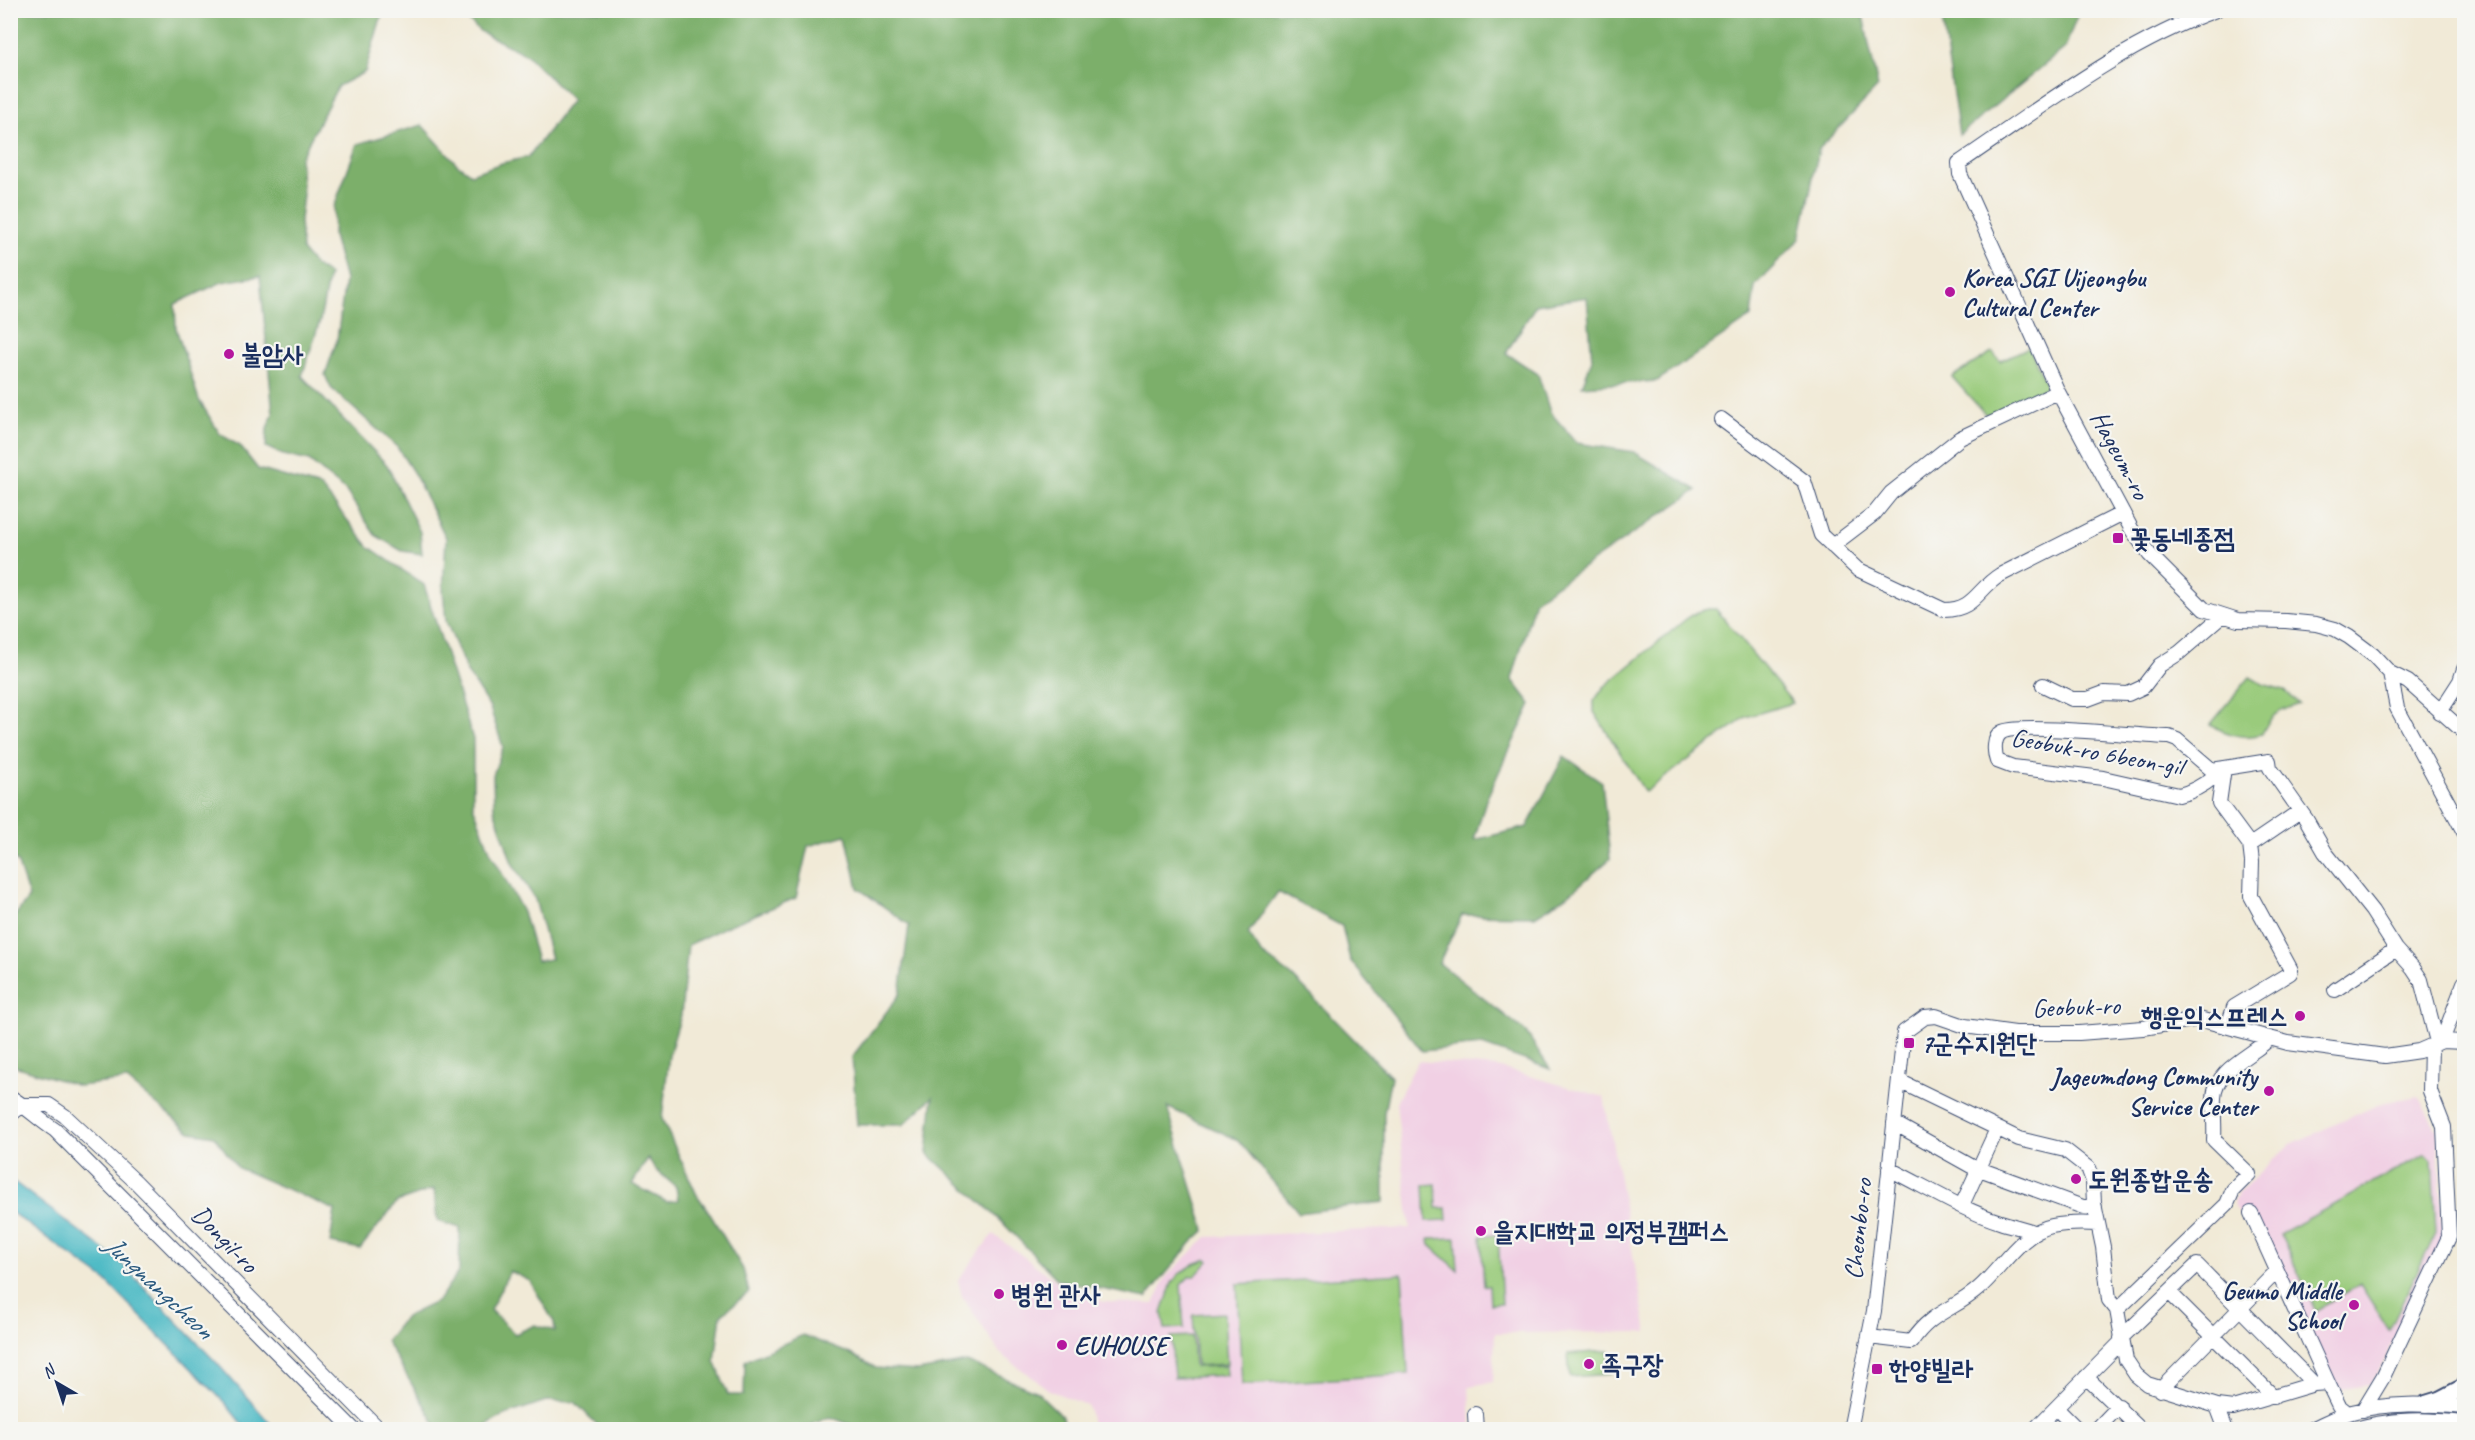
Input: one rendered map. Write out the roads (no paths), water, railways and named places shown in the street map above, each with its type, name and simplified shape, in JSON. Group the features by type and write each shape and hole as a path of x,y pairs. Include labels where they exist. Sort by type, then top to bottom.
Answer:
{"main road":[{"path":"2426,1404 2464,1387"}],"street":[{"name":"Hageum-ro","path":"2216,10 2176,25 2139,43 1959,163 1960,174 2058,392 2072,414 2100,474 2150,554 2204,609 2238,620 2306,623 2335,629 2349,636 2373,655 2390,673 2408,682 2464,732"},
{"path":"1832,546 1874,514 1891,494 1960,438 2058,392"},
{"path":"1721,419 1804,481 1821,535 1857,569 1944,610 1956,610 1974,600 1988,582 2000,575 2123,513"},
{"path":"2043,686 2072,699 2088,699 2104,693 2128,694 2143,687 2160,665 2179,653 2222,616"},
{"path":"2440,712 2460,681 2464,669"},
{"path":"2390,673 2397,708 2464,832"},
{"name":"Geobuk-ro 6beon-gil","path":"2030,728 2169,737 2177,740 2218,769 2209,782 2189,793 2179,795 2103,778 2013,767 1997,761 1993,752 2002,731 2030,728"},
{"path":"2228,1026 2234,1007 2290,973 2291,970 2252,896 2250,845 2219,803 2218,769 2269,760 2270,768 2325,852 2372,911 2396,949 2406,958 2421,980 2436,1043"},
{"path":"2250,845 2300,811"},
{"path":"2335,990 2396,949"},
{"path":"2364,1410 2383,1377 2449,1238 2444,1127 2430,1091 2436,1043 2464,983"},
{"name":"Geobuk-ro","path":"1904,1032 1925,1017 1936,1016 1954,1023 2015,1033 2079,1033 2121,1030 2199,1019 2270,1038 2334,1050 2385,1056 2419,1052 2436,1043 2464,1042"},
{"name":"Cheonbo-ro","path":"1850,1430 1869,1336 1904,1032"},
{"path":"2117,1310 2227,1204 2233,1190 2249,1174 2214,1140 2214,1095 2219,1079 2229,1069 2258,1050 2270,1038"},
{"path":"1899,1081 2019,1139 2073,1154 2088,1168 2093,1180 2109,1300 2117,1310 2126,1360 2136,1375 2147,1384 2160,1390 2217,1406 2243,1407 2321,1383"},
{"name":"Dongil-ro","path":"10,1097 23,1105 68,1143 354,1430"},
{"path":"10,1115 23,1105"},
{"name":"Dongil-ro","path":"23,1105 49,1105 65,1116 136,1182 380,1430"},
{"path":"1894,1123 1971,1166 2083,1208 2095,1207"},
{"path":"1962,1205 1997,1129"},
{"path":"1888,1169 2002,1223 2016,1225 2036,1233"},
{"path":"2251,1213 2321,1383"},
{"path":"1869,1336 1911,1342 1922,1326 1979,1288 2013,1252 2036,1233 2052,1226 2098,1224"},
{"path":"2034,1430 2197,1265 2240,1309 2321,1383 2339,1406 2348,1413"},
{"path":"2160,1390 2277,1272"},
{"path":"2169,1292 2274,1397"},
{"path":"2086,1377 2119,1406 2141,1430"},
{"path":"2309,1430 2348,1413 2391,1405 2426,1404 2464,1407"},
{"path":"2096,1430 2119,1406"},
{"path":"2217,1406 2226,1430"},
{"path":"2056,1408 2078,1430"},
{"path":"1475,1414 1476,1430"},
{"path":"2353,1430 2375,1424 2410,1420 2464,1423"}],"water":[{"path":"10,1179 118,1260 216,1362 275,1429 246,1429 225,1403 104,1279 11,1212"}],"place":[{"name":"Korea SGI Uijeongbu Cultural Center","path":"1950,292"},
{"name":"불암사","path":"229,354"},
{"name":"꽃동네종점","path":"2118,538"},
{"name":"행운익스프레스","path":"2300,1016"},
{"name":"7군수지원단","path":"1909,1043"},
{"name":"Jageumdong Community Service Center","path":"2269,1091"},
{"name":"도원종합운송","path":"2076,1179"},
{"name":"을지대학교 의정부캠퍼스","path":"1481,1231"},
{"name":"병원 관사","path":"999,1294"},
{"name":"Geumo Middle School","path":"2354,1305"},
{"name":"EUHOUSE","path":"1062,1345"},
{"name":"족구장","path":"1589,1364"},
{"name":"한양빌라","path":"1877,1369"}],"water label":[{"name":"Jungnangcheon","path":"159,1287"}]}
